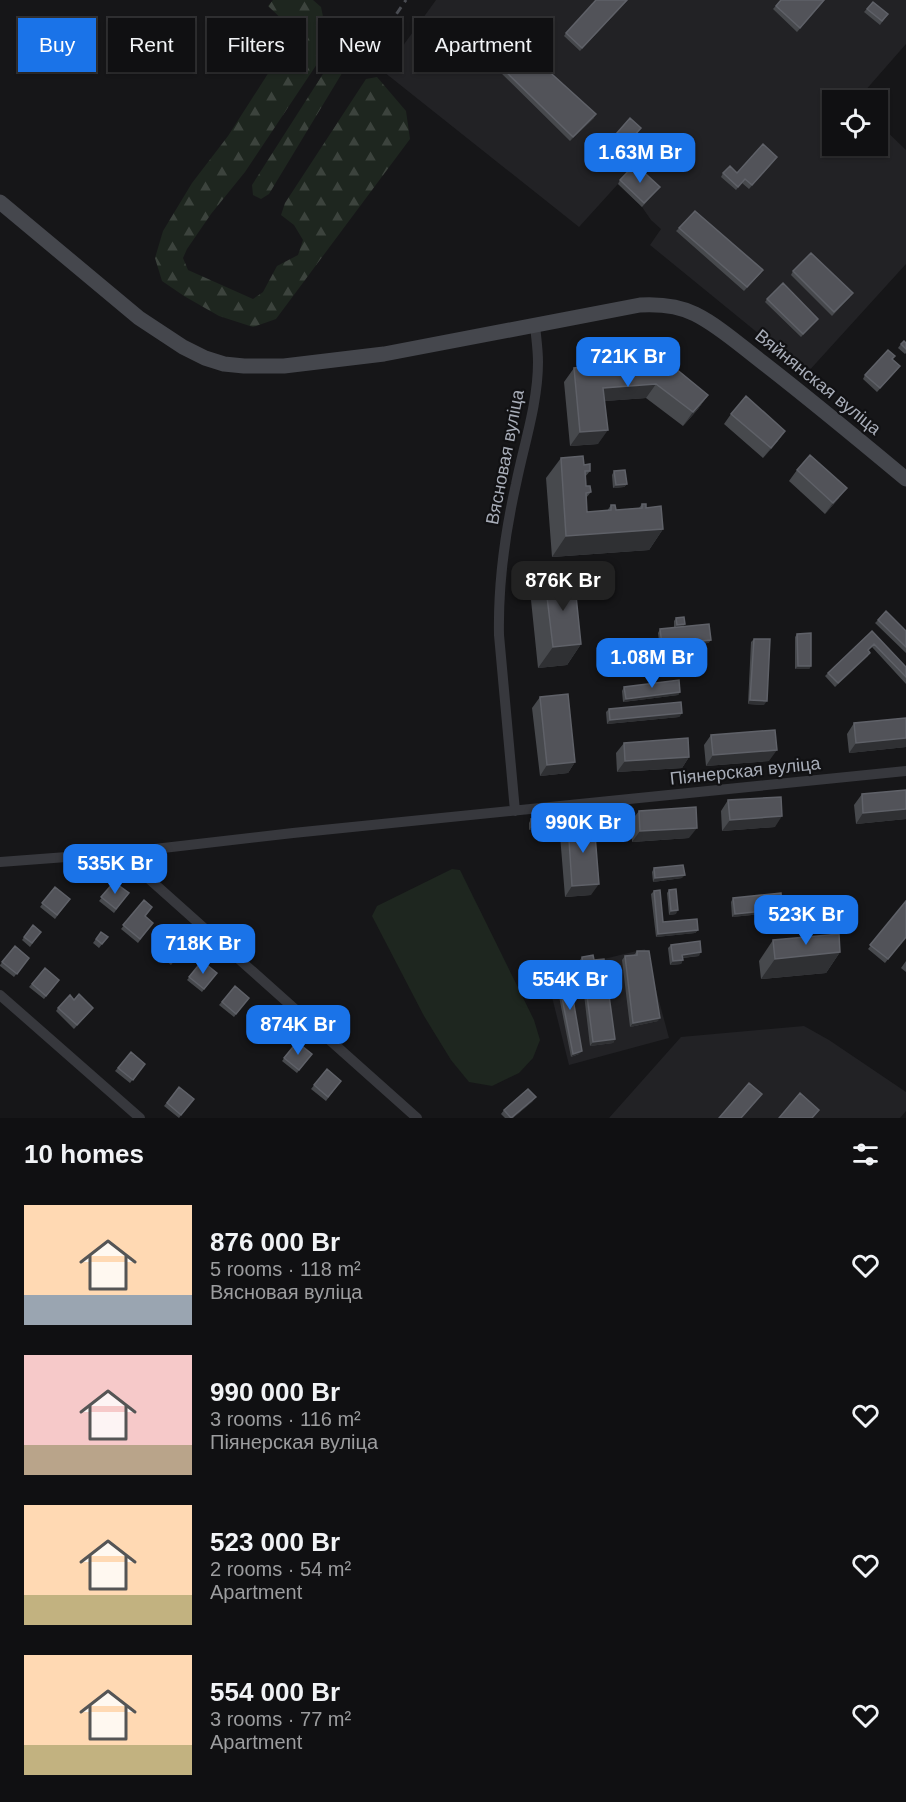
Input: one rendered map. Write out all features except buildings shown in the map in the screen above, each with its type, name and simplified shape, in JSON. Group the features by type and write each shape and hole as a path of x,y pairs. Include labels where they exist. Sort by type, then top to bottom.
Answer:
{"street":[{"name":"Вяйнянская вуліца","path":"0,202 155,330 196,354 224,364 270,366 342,360 417,349 628,306 651,305 677,308 694,314 733,340 906,478"},
{"name":"Вясновая вуліца","path":"515,811 498,613 509,521 536,384 538,363 535,325"},
{"name":"Піянерская вуліца","path":"0,862 120,853 906,771"},
{"path":"120,853 417,1118"},
{"path":"0,995 140,1118"}],"shaded area":[{"path":"436,0 906,0 906,44 866,90 822,90 822,156 888,156 888,133 906,150 906,264 807,373 650,245 661,229 618,184 579,227 384,72 402,72 402,47 414,30 414,72 553,72 553,18 423,18"},
{"path":"645,949 669,1038 569,1065 546,973"},
{"path":"804,1026 829,1040 906,1092 906,1111 900,1118 609,1118 681,1037"}],"green space":[{"path":"273,0 313,0 321,7 323,18 318,18 318,62 245,172 211,214 187,249 183,258 188,270 253,299 263,292 277,266 298,255 303,240 294,225 281,215 285,203 366,79 377,77 406,111 410,139 276,319 253,327 219,316 162,281 155,258 163,231 192,183 228,136 269,72 306,72 306,18 281,18 268,6"},
{"path":"324,72 343,72 269,194 261,199 253,195 252,185"},
{"path":"452,869 460,870 534,1020 540,1040 533,1058 519,1073 492,1086 469,1082 451,1060 424,1016 372,916 377,906"}],"railway":[{"path":"394,18 406,0"}]}
